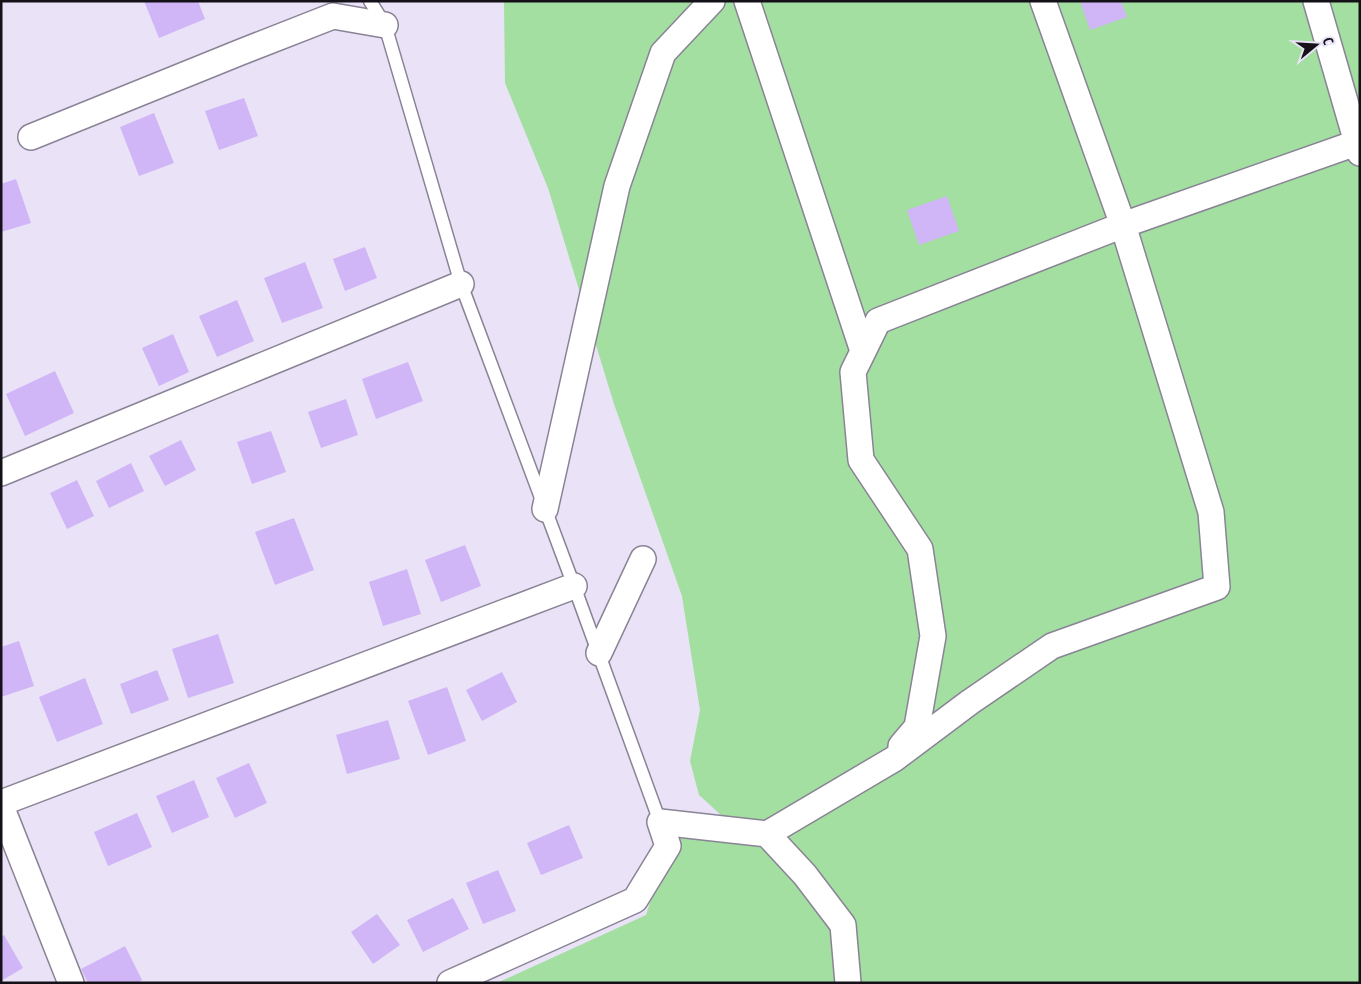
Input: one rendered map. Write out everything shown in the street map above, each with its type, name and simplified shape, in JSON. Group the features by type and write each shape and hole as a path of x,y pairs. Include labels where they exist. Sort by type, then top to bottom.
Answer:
{"street":[{"path":"545,509 617,186 663,53 712,1"},
{"path":"747,1 863,351"},
{"path":"450,983 635,900 668,846 660,822 767,834 894,758 970,702 1052,646 1217,587 1211,512 1123,225 1044,1"},
{"path":"884,764 917,727 933,636 920,550 861,460 853,372 878,321 1123,225 1358,148 1316,1"},
{"path":"31,138 333,16 385,25"},
{"path":"1,473 461,284"},
{"path":"599,653 643,559"},
{"path":"71,983 1,804 574,586"},
{"path":"767,834 805,875 843,925 848,983"}],"lane":[{"path":"370,1 385,25 461,284 660,822"}],"green space":[{"path":"504,1 1360,1 1360,983 497,983 646,915 668,846 721,815 699,795 690,761 700,710 682,596 614,404 548,188 505,83"}],"building":[{"path":"144,1 198,1 205,19 159,38"},
{"path":"1080,1 1121,1 1127,17 1090,30"},
{"path":"244,98 258,136 219,150 205,111"},
{"path":"154,113 174,163 139,176 120,127"},
{"path":"16,179 31,223 1,232 1,184"},
{"path":"947,196 959,231 919,245 907,210"},
{"path":"365,247 377,278 345,291 333,259"},
{"path":"305,262 323,308 282,323 264,278"},
{"path":"237,300 254,341 217,357 199,316"},
{"path":"173,334 189,372 159,386 142,348"},
{"path":"408,362 423,401 376,419 362,379"},
{"path":"55,371 74,413 25,436 6,394"},
{"path":"346,399 358,435 321,448 308,412"},
{"path":"271,431 286,472 252,484 237,442"},
{"path":"181,440 196,470 165,486 149,456"},
{"path":"131,463 144,491 109,508 96,481"},
{"path":"77,480 94,516 67,529 50,493"},
{"path":"294,518 314,570 275,585 255,532"},
{"path":"465,545 481,586 441,602 425,560"},
{"path":"407,569 421,614 383,626 369,582"},
{"path":"218,634 234,683 188,698 172,649"},
{"path":"19,641 34,686 1,697 1,647"},
{"path":"157,670 169,700 131,714 120,684"},
{"path":"502,672 517,702 482,721 466,690"},
{"path":"85,678 103,724 57,742 39,697"},
{"path":"447,687 466,741 428,755 408,701"},
{"path":"388,720 400,759 347,774 336,735"},
{"path":"249,763 267,803 235,818 216,778"},
{"path":"194,780 209,817 172,833 156,796"},
{"path":"137,813 152,847 108,866 94,832"},
{"path":"569,825 583,858 541,875 527,843"},
{"path":"498,870 516,911 483,924 466,883"},
{"path":"453,898 469,929 423,952 407,920"},
{"path":"377,914 400,945 373,964 351,932"},
{"path":"4,935 23,968 1,981 1,937"},
{"path":"125,946 142,980 138,983 88,983 81,969"}]}
